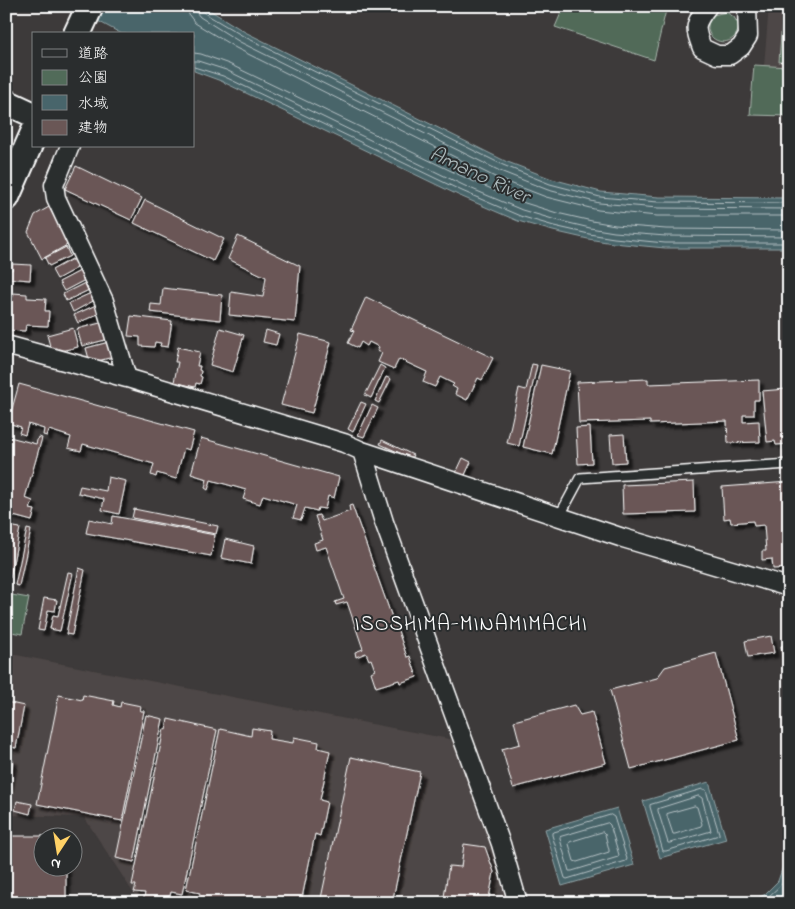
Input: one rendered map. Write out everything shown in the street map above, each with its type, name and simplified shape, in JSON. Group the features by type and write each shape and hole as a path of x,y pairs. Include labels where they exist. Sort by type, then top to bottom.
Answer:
{"main road":[{"path":"78,32 90,6"},
{"path":"6,102 32,114"},
{"path":"6,197 32,138"}],"street":[{"path":"708,6 698,19 696,32 702,48 717,55 730,55 741,47 748,36 747,6"},
{"path":"69,148 54,185 56,198 104,301 127,378"},
{"path":"6,345 127,378 335,441 623,538 789,587"},
{"path":"362,451 384,522 501,844 518,903"}],"lane":[{"path":"559,517 580,478 789,464"}],"shaded area":[{"path":"769,6 789,6 789,67 764,66"},
{"path":"6,653 454,740 504,886 507,903 140,903 84,817 6,815"}],"green space":[{"path":"564,6 667,6 654,60 555,27"},
{"path":"783,6 789,6 789,62 779,62"},
{"path":"726,12 734,17 739,26 732,39 722,42 712,37 708,25 713,15"},
{"path":"754,65 789,67 789,116 750,115"},
{"path":"6,594 29,598 22,634 6,631"}],"water":[{"name":"Amano River","path":"70,6 203,6 245,32 505,161 552,179 601,192 659,197 789,198 789,248 665,248 613,243 553,231 518,221 460,196 221,81 195,71 195,32 118,32"},
{"path":"709,782 726,839 660,858 643,801"},
{"path":"617,808 634,865 562,886 545,829"},
{"path":"789,849 789,903 748,903 764,895 778,881"}],"building":[{"path":"76,166 142,198 131,220 65,189"},
{"path":"145,200 224,239 213,261 134,223"},
{"path":"49,207 69,244 42,259 28,232 35,215"},
{"path":"238,236 300,266 295,322 229,315 231,292 263,297 266,277 228,259"},
{"path":"66,247 70,256 49,266 45,258"},
{"path":"72,259 77,268 57,279 52,270"},
{"path":"12,264 31,265 30,280 6,278 6,270 12,270"},
{"path":"80,271 85,280 64,291 59,282"},
{"path":"85,283 89,290 66,301 63,294"},
{"path":"163,288 222,295 220,320 150,312 151,304 161,305"},
{"path":"13,293 27,294 27,298 46,299 45,311 49,311 48,326 26,325 25,331 6,330 6,297 13,297"},
{"path":"91,293 95,300 73,312 69,303"},
{"path":"366,297 493,358 482,380 478,378 467,400 455,394 457,389 452,386 454,384 440,377 435,387 423,382 427,372 399,359 394,369 378,362 382,353 377,351 379,347 369,342 367,346 361,342 358,348 348,343 354,331 351,330"},
{"path":"96,305 100,313 78,323 74,315"},
{"path":"131,316 172,321 168,347 160,346 161,343 155,342 154,347 140,346 140,337 128,336"},
{"path":"104,322 109,339 82,346 77,329"},
{"path":"73,328 78,347 52,353 47,335"},
{"path":"220,328 244,335 233,372 210,365"},
{"path":"266,330 279,334 276,345 263,342"},
{"path":"300,334 331,342 312,413 281,405"},
{"path":"109,342 113,357 90,363 86,348"},
{"path":"178,347 200,352 197,366 200,366 200,376 202,377 200,384 196,383 195,387 174,382 178,362 175,362"},
{"path":"532,364 537,365 519,446 507,443 519,388 526,390"},
{"path":"380,365 385,368 371,398 365,395"},
{"path":"541,365 570,371 552,454 523,447"},
{"path":"386,377 391,379 379,403 375,401"},
{"path":"648,379 648,384 759,380 759,400 754,400 754,415 743,415 743,422 759,421 760,442 728,443 727,421 650,424 650,421 579,423 577,382"},
{"path":"19,384 194,432 189,450 184,448 176,479 157,473 156,477 151,475 154,464 83,444 81,451 68,448 71,437 49,430 47,436 43,435 44,429 28,424 25,435 19,433 21,427 8,423"},
{"path":"786,389 789,444 776,445 775,441 767,442 762,391"},
{"path":"361,402 366,404 353,432 348,429"},
{"path":"372,405 378,408 364,437 358,435"},
{"path":"590,427 592,463 578,464 576,428"},
{"path":"624,434 626,462 612,463 610,435"},
{"path":"6,436 36,444 38,437 42,438 25,498 33,501 30,509 35,510 32,521 6,514"},
{"path":"201,438 339,477 334,498 328,496 325,509 318,508 317,511 305,508 301,520 293,518 297,505 263,495 260,504 243,499 246,490 211,480 208,490 205,488 207,479 191,474"},
{"path":"382,440 413,455 411,458 380,444"},
{"path":"463,458 471,462 464,477 456,473"},
{"path":"108,477 126,481 119,514 102,510 104,499 78,493 80,486 106,491"},
{"path":"694,482 695,512 623,514 622,485"},
{"path":"789,482 789,568 773,569 772,559 762,560 762,551 766,551 764,525 754,526 753,521 731,523 730,518 724,519 722,487"},
{"path":"352,505 394,623 407,657 410,656 417,677 400,683 399,680 376,687 371,672 375,670 371,659 369,660 366,653 356,657 355,652 363,649 347,602 336,605 335,602 344,599 326,547 316,550 314,543 323,540 315,516 319,515 322,521 350,511 349,506"},
{"path":"134,509 218,526 216,534 132,518"},
{"path":"113,516 215,535 211,556 86,533 89,519 112,524"},
{"path":"9,526 20,528 10,578 6,577 6,541"},
{"path":"27,529 31,530 19,586 15,585"},
{"path":"225,539 254,546 251,564 221,558"},
{"path":"79,568 85,570 72,635 66,634"},
{"path":"68,572 73,573 60,631 50,629 53,615 58,616"},
{"path":"44,598 57,600 55,611 48,610 44,631 38,630"},
{"path":"771,636 774,653 748,657 745,641"},
{"path":"789,645 789,656 783,658 781,646"},
{"path":"716,653 739,740 631,769 610,690 657,678 665,667"},
{"path":"59,695 82,700 83,695 114,701 113,705 120,707 121,702 141,706 140,711 144,711 122,821 37,804"},
{"path":"6,702 24,706 16,748 6,746"},
{"path":"574,705 580,715 592,712 606,763 513,788 502,749 520,744 514,721"},
{"path":"146,715 163,719 134,862 116,858"},
{"path":"168,719 217,730 182,894 171,892 168,903 144,903 145,893 134,892 136,885 132,885 164,729 166,730"},
{"path":"252,728 270,731 269,739 293,743 294,737 319,742 318,748 330,751 320,800 327,802 320,836 315,834 301,903 198,903 200,893 186,890 220,729 251,736"},
{"path":"351,757 420,772 392,903 320,903"},
{"path":"6,759 13,760 8,787 6,786"},
{"path":"17,801 32,804 30,814 15,810"},
{"path":"6,836 32,836 32,876 66,876 66,903 6,903"},
{"path":"464,844 485,847 494,872 488,903 443,903 449,866 461,867"}],"district":[{"name":"ISOSHIMA-MINAMIMACHI","path":"471,623"}]}
